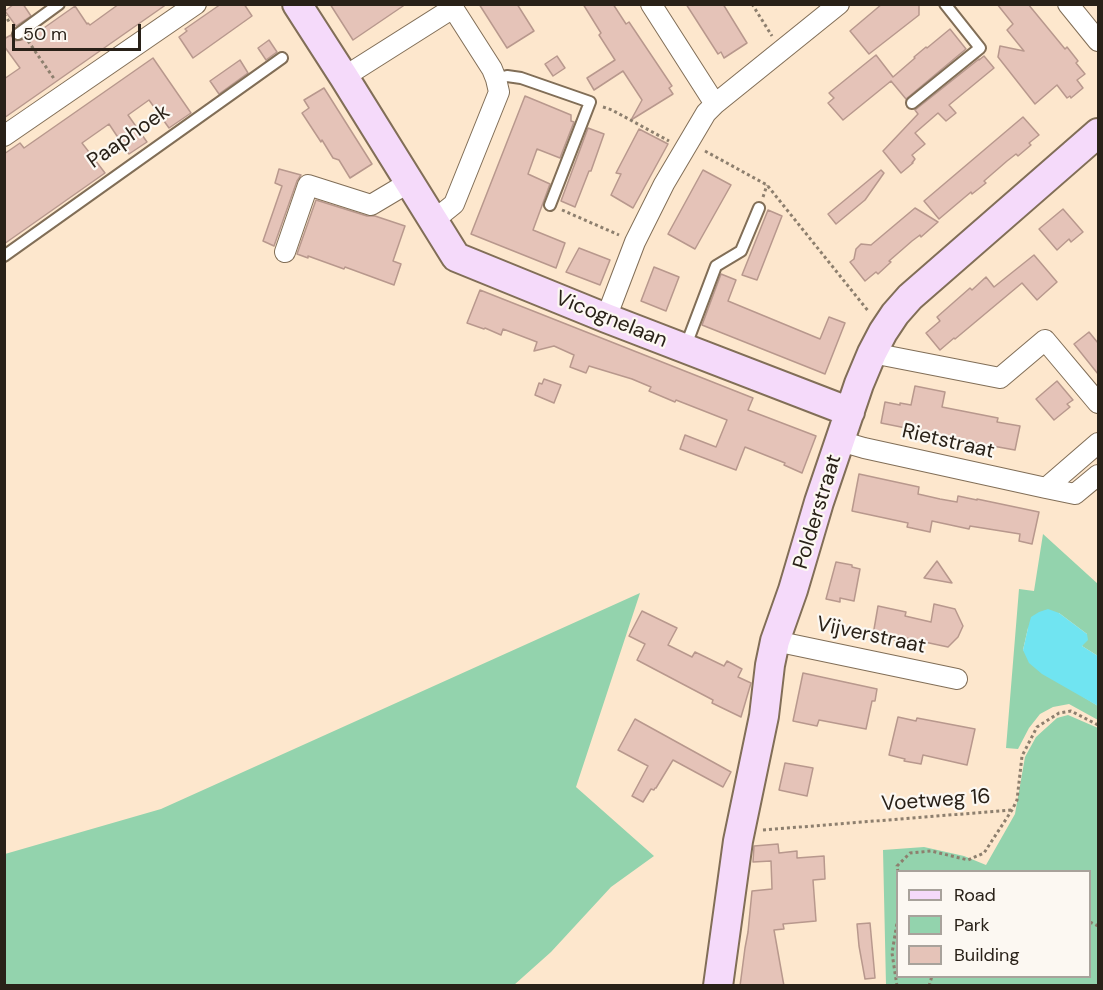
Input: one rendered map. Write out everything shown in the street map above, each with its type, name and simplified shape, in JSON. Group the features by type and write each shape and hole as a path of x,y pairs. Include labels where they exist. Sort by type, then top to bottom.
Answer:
{"street":[{"path":"4,136 196,4"},
{"name":"Vicognelaan","path":"297,4 456,257 606,318 850,412"},
{"path":"651,4 715,104"},
{"path":"606,318 635,242 664,184 706,113 839,4"},
{"path":"1068,4 1098,41"},
{"path":"344,77 453,8 496,79 499,92 453,204 433,221"},
{"name":"Polderstraat","path":"718,986 740,831 764,716 775,641 819,502 872,353 895,314 910,297 1098,134"},
{"path":"285,252 308,185 371,205 408,183"},
{"path":"872,353 1000,378 1045,340 1098,403"},
{"name":"Rietstraat","path":"840,441 1076,494 1098,475"},
{"path":"1046,488 1098,443"},
{"name":"Vijverstraat","path":"775,641 957,679"}],"lane":[{"path":"20,32 59,4"},
{"path":"912,103 980,48 945,4"},
{"name":"Paaphoek","path":"4,256 282,58"},
{"path":"496,79 507,76 521,78 590,102 550,204"},
{"path":"685,349 716,266 741,251 759,208"}],"path":[{"path":"752,4 782,50"},
{"path":"20,32 65,93"},
{"path":"590,102 612,110 767,185 870,313"},
{"path":"550,204 635,242"},
{"name":"Voetweg 16","path":"740,831 1012,810 1017,800 1022,756 1037,727 1059,713 1071,711 1098,725"},
{"path":"898,870 897,866 910,852 931,851 968,860 984,853 1012,810"},
{"path":"896,924 892,953 897,986"}],"green space":[{"path":"1043,534 1098,584 1098,656 1082,646 1087,634 1059,613 1028,628 1023,650 1098,706 1098,720 1069,704 1053,707 1040,714 1029,728 1018,749 1006,748 1019,589 1034,591"},
{"path":"640,593 576,787 654,856 611,887 551,952 514,985 5,985 5,854 161,809"},
{"path":"1068,715 1098,728 1098,985 886,985 883,850 924,847 964,856 986,865 1015,814 1025,757 1036,737 1057,718"}],"water":[{"path":"1048,609 1059,613 1087,634 1088,640 1082,646 1098,656 1098,706 1042,674 1029,663 1023,650 1031,617"}],"building":[{"path":"14,4 23,4 31,16 16,26 5,11"},
{"path":"119,4 167,4 4,118 4,79 20,68 4,46 4,39 11,35 14,41 22,40 39,28 41,30 75,6 90,25"},
{"path":"221,4 244,4 252,16 193,58 179,37 187,31 185,29"},
{"path":"330,4 406,4 353,40"},
{"path":"479,4 517,4 534,31 507,48"},
{"path":"583,4 613,4 626,24 629,22 672,86 669,88 673,94 631,120 642,100 623,71 594,90 587,78 615,60"},
{"path":"686,4 723,4 747,43 724,58 721,52 718,54"},
{"path":"882,4 919,4 919,15 869,54 850,31"},
{"path":"997,4 1028,4 1065,49 1067,47 1078,61 1076,63 1085,74 1077,80 1083,88 1071,98 1070,96 1067,98 1057,85 1035,104 998,57 1000,46 1024,51 1007,30 1013,24"},
{"path":"950,29 966,49 906,99 891,81 843,120 828,103 834,98 829,93 876,55 893,77"},
{"path":"269,40 277,52 266,60 258,48"},
{"path":"557,56 565,68 553,76 545,64"},
{"path":"984,56 994,68 949,105 956,113 946,121 938,113 915,133 925,144 912,155 915,159 913,163 901,173 883,151 918,114 915,110"},
{"path":"153,58 191,113 169,128 149,100 128,115 147,142 129,154 109,124 82,143 105,173 4,244 4,154 20,143 24,148"},
{"path":"240,60 248,73 219,94 210,81"},
{"path":"324,88 372,164 350,178 339,160 333,158 322,140 321,142 302,113 309,108 304,100"},
{"path":"525,96 571,115 571,121 574,122 560,158 537,149 528,174 550,184 533,230 565,243 556,268 471,234"},
{"path":"1023,117 1039,135 1029,143 1031,145 1018,156 1016,154 1007,161 984,181 986,183 972,194 971,192 939,219 924,201"},
{"path":"588,128 604,134 575,207 561,201"},
{"path":"639,129 668,144 633,208 611,195 621,174 616,173"},
{"path":"279,169 301,175 274,246 263,241 282,186 275,183"},
{"path":"703,170 731,185 695,249 668,234"},
{"path":"881,170 884,173 865,200 836,224 828,214"},
{"path":"316,200 405,226 393,261 401,264 394,285 345,267 344,269 297,254"},
{"path":"915,208 938,222 921,237 920,235 912,241 878,274 876,272 865,281 850,262 854,259 856,249 861,244 871,245"},
{"path":"1063,209 1083,232 1071,242 1069,239 1057,250 1039,229"},
{"path":"768,210 782,216 757,280 742,275"},
{"path":"579,248 610,260 600,285 566,272"},
{"path":"1034,255 1057,282 1037,300 1022,283 940,350 926,333 940,321 937,317 986,277 994,287"},
{"path":"654,267 679,277 666,311 641,301"},
{"path":"721,274 736,280 728,301 820,339 829,317 845,323 825,374 702,325"},
{"path":"480,290 753,398 748,410 816,436 802,473 784,465 785,463 745,447 736,470 680,449 685,435 716,447 727,420 649,391 651,387 632,379 589,366 586,373 570,367 574,355 554,346 534,351 537,342 503,329 501,335 467,323"},
{"path":"1089,332 1098,343 1098,374 1074,344"},
{"path":"544,379 561,385 554,403 535,395 539,383 542,384"},
{"path":"1057,381 1073,400 1067,404 1070,407 1054,420 1036,399"},
{"path":"915,386 945,392 942,407 998,418 997,422 1020,426 1015,450 959,440 958,442 931,433 881,423 885,402 911,405"},
{"path":"859,474 919,487 918,494 940,499 957,502 958,496 1039,512 1032,544 1019,541 1020,534 970,526 969,529 932,521 930,532 907,527 908,523 852,511"},
{"path":"937,561 952,583 924,578"},
{"path":"836,562 860,569 854,601 840,598 840,602 826,599"},
{"path":"934,604 955,609 963,626 958,637 948,647 901,637 900,641 873,635 878,606 906,612 905,616 931,622"},
{"path":"642,611 677,628 668,645 692,657 695,652 724,666 727,661 742,669 738,677 751,683 741,717 637,660 645,644 629,636"},
{"path":"803,673 877,689 866,729 819,720 817,726 793,721"},
{"path":"898,717 916,721 917,718 975,729 967,765 923,755 921,764 889,755"},
{"path":"635,719 731,772 723,787 673,760 656,788 651,789 643,802 632,796 648,766 618,750"},
{"path":"785,763 813,768 807,796 779,790"},
{"path":"778,844 779,853 797,851 797,858 824,856 825,879 813,880 816,921 783,924 784,929 774,930 784,986 740,986 752,891 772,889 771,861 753,862 754,846"},
{"path":"870,923 875,978 865,979 857,924"}]}
